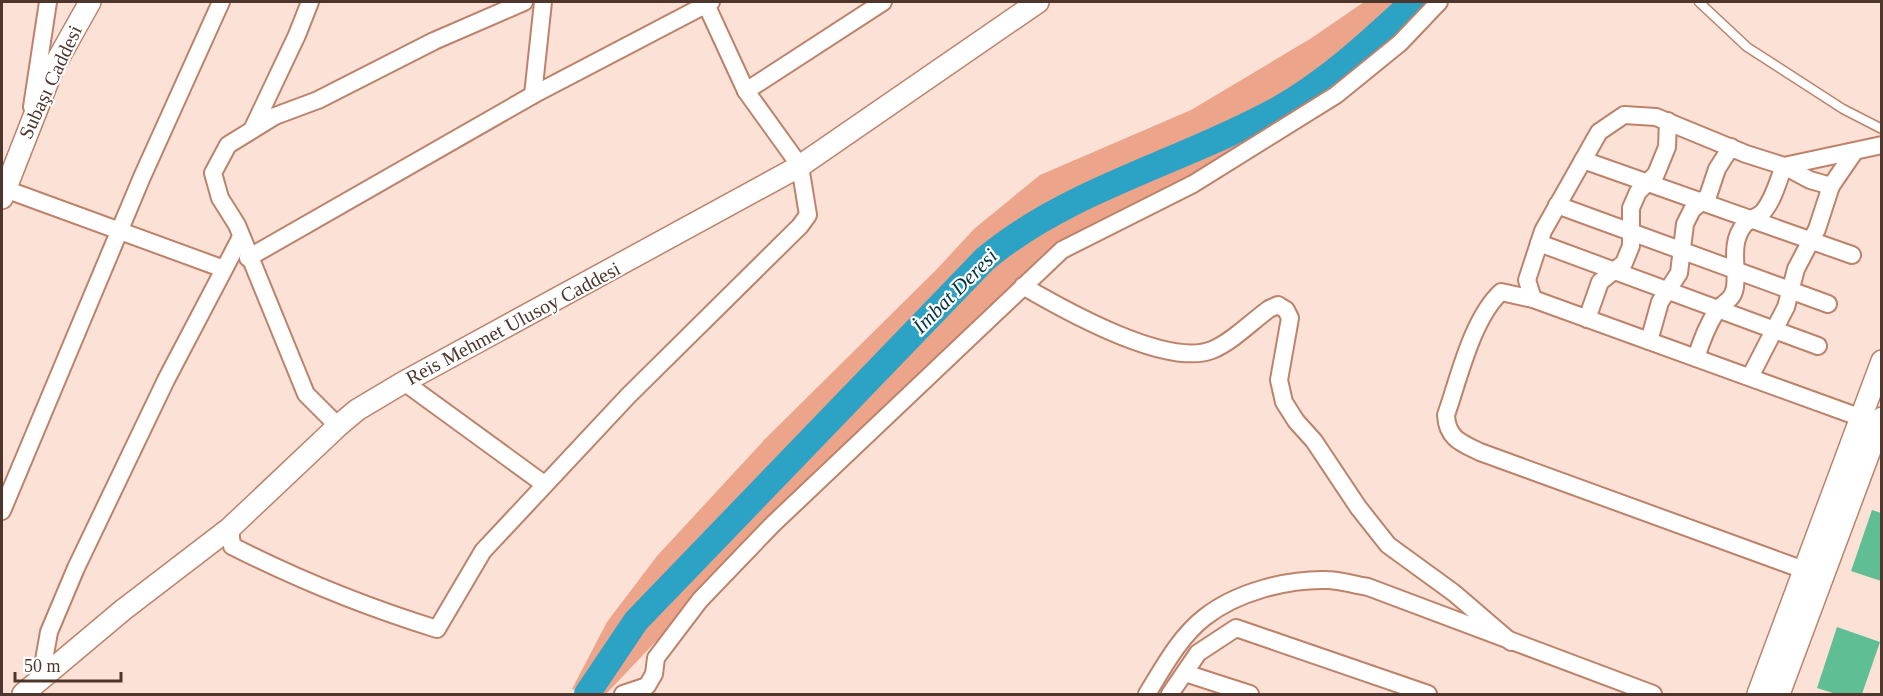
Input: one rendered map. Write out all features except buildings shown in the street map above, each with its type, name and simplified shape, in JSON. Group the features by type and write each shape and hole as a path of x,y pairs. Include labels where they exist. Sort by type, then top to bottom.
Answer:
{"street":[{"path":"29,123 48,2"},
{"name":"Subaşı Caddesi","path":"3,194 29,123 53,68 90,2"},
{"path":"2,511 221,2"},
{"path":"252,130 310,2"},
{"path":"338,426 306,394 248,258 237,225 220,198 213,173 228,145 275,116 318,100 434,41 524,2"},
{"path":"533,95 543,2"},
{"path":"746,91 883,2"},
{"name":"Reis Mehmet Ulusoy Caddesi","path":"23,694 41,677 230,528 357,410 404,382 800,166 1038,2"},
{"path":"623,694 647,686 654,674 656,658 700,600 772,525 1062,250 1193,184 1336,94 1400,43 1439,2"},
{"path":"230,528 232,546 263,562 309,584 381,611 437,628 483,551 628,396 808,216 800,166 746,91 707,3 533,95 248,258"},
{"path":"1533,299 1527,280 1539,243 1557,206 1599,132 1624,115 1656,117 1668,121 1784,166 1810,180 1831,186"},
{"path":"1587,319 1600,282 1624,263 1631,246 1631,208 1638,192 1656,174 1667,147 1668,121"},
{"path":"1784,166 1881,145"},
{"path":"1649,341 1660,302 1679,273 1685,224 1692,210 1708,196 1717,169 1731,147"},
{"path":"1750,377 1786,307 1810,240 1817,229 1831,186 1855,151"},
{"path":"1582,160 1852,255"},
{"path":"1696,358 1701,339 1718,309 1730,302 1735,287 1737,240 1745,224 1761,214 1770,202 1784,166"},
{"path":"3,194 121,231 224,269"},
{"path":"1557,206 1828,304"},
{"path":"41,677 49,632 76,568 166,380 241,237"},
{"path":"1539,243 1818,346"},
{"path":"1023,286 1143,344 1178,354 1195,355 1214,349 1269,309 1278,305 1286,310 1290,318 1279,380 1284,402 1296,421 1314,441 1358,507 1388,545 1454,592 1511,642"},
{"path":"1804,570 1480,452 1457,441 1446,427 1446,415 1490,302 1501,291 1533,299 1875,421"},
{"path":"1779,694 1875,421 1881,361"},
{"path":"404,382 544,484"},
{"path":"1758,694 1804,570 1875,421"},
{"path":"1148,694 1174,650 1204,617 1242,597 1287,583 1328,580 1368,587 1653,694"},
{"path":"1170,694 1198,653 1236,628 1428,694"},
{"path":"1185,673 1250,694"}],"lane":[{"path":"1699,2 1747,47 1843,109 1881,129"}],"shaded area":[{"path":"1364,2 1433,2 1400,34 1332,91 1274,132 1072,237 904,389 719,568 663,634 606,694 592,694 572,689 607,622 657,556 766,438 937,269 975,228 1040,175 1191,110 1310,39"}],"waterway":[{"name":"İmbat Deresi","path":"587,694 636,621 985,259 1052,214 1126,178 1239,129 1294,100 1347,61 1413,2"}]}
